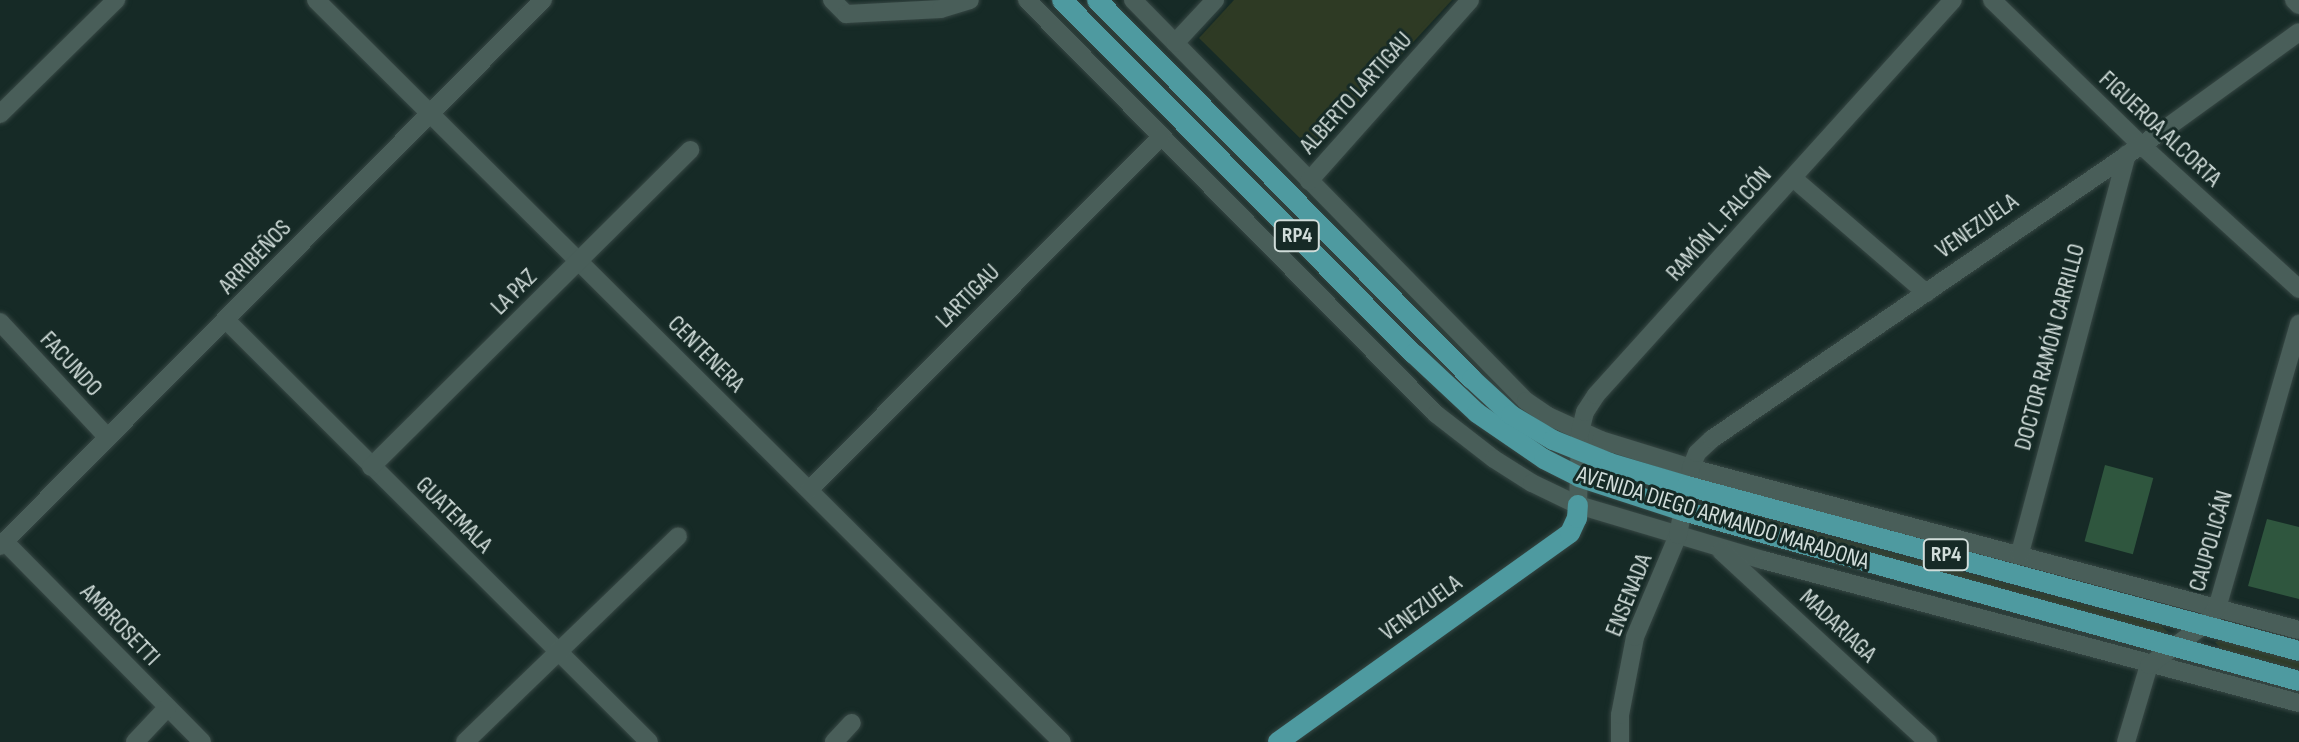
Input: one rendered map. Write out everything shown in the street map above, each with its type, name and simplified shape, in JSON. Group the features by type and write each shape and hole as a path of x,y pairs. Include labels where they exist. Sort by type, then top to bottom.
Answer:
{"main road":[{"name":"AVENIDA DIEGO ARMANDO MARADONA","path":"1062,0 1477,413 1506,436 1579,477 1683,511 2299,681"},
{"name":"AVENIDA DIEGO ARMANDO MARADONA","path":"1097,0 1511,415 1579,442 1689,477 2299,651"},
{"name":"VENEZUELA","path":"1278,742 1570,533 1577,518 1578,505"}],"street":[{"path":"0,114 116,0"},
{"name":"CENTENERA","path":"316,0 1062,742"},
{"name":"ARRIBEÑOS","path":"2,544 543,0"},
{"path":"832,0 846,14 941,9 970,0"},
{"name":"AVENIDA DIEGO ARMANDO MARADONA","path":"1027,0 1436,414 1519,475 1578,505 1678,535 2149,665 2299,703"},
{"name":"AVENIDA DIEGO ARMANDO MARADONA","path":"1133,0 1526,401 1579,442"},
{"path":"1175,43 1215,0"},
{"name":"ALBERTO LARTIGAU","path":"1309,181 1470,0"},
{"name":"RAMÓN L. FALCÓN","path":"1578,505 1579,442 1585,412 1596,395 1953,0"},
{"name":"FIGUEROA ALCORTA","path":"1992,0 2134,149 2299,289"},
{"path":"2294,0 2299,5"},
{"name":"VENEZUELA","path":"1689,477 1697,453 1712,439 2299,32"},
{"name":"LARTIGAU","path":"809,490 1161,137"},
{"name":"DOCTOR RAMÓN CARRILLO","path":"2020,553 2134,149"},
{"name":"LA PAZ","path":"371,467 690,150"},
{"path":"1793,178 1926,293"},
{"name":"GUATEMALA","path":"227,321 649,742"},
{"name":"FACUNDO","path":"0,322 108,438"},
{"name":"CAUPOLICÁN","path":"2149,665 2171,646 2204,625 2217,608 2299,324"},
{"name":"AVENIDA DIEGO ARMANDO MARADONA","path":"1689,477 2020,553 2299,630"},
{"name":"ENSENADA","path":"1620,742 1620,715 1635,637 1678,535 1689,477"},
{"path":"465,742 678,536"},
{"name":"AMBROSETTI","path":"2,544 202,742"},
{"name":"MADARIAGA","path":"1716,546 1928,742"},
{"path":"2126,742 2149,665"},
{"path":"135,742 167,708"},
{"path":"834,742 852,723"}],"green space":[{"path":"1234,0 1452,0 1313,151 1199,38"},
{"path":"1709,504 2160,625 2168,632 2158,634 1700,506"},
{"path":"2224,640 2299,662 2299,670 2221,649 2215,642"}],"building":[{"path":"2105,465 2153,478 2133,554 2085,541"},
{"path":"2267,519 2299,527 2299,599 2248,586"}]}
